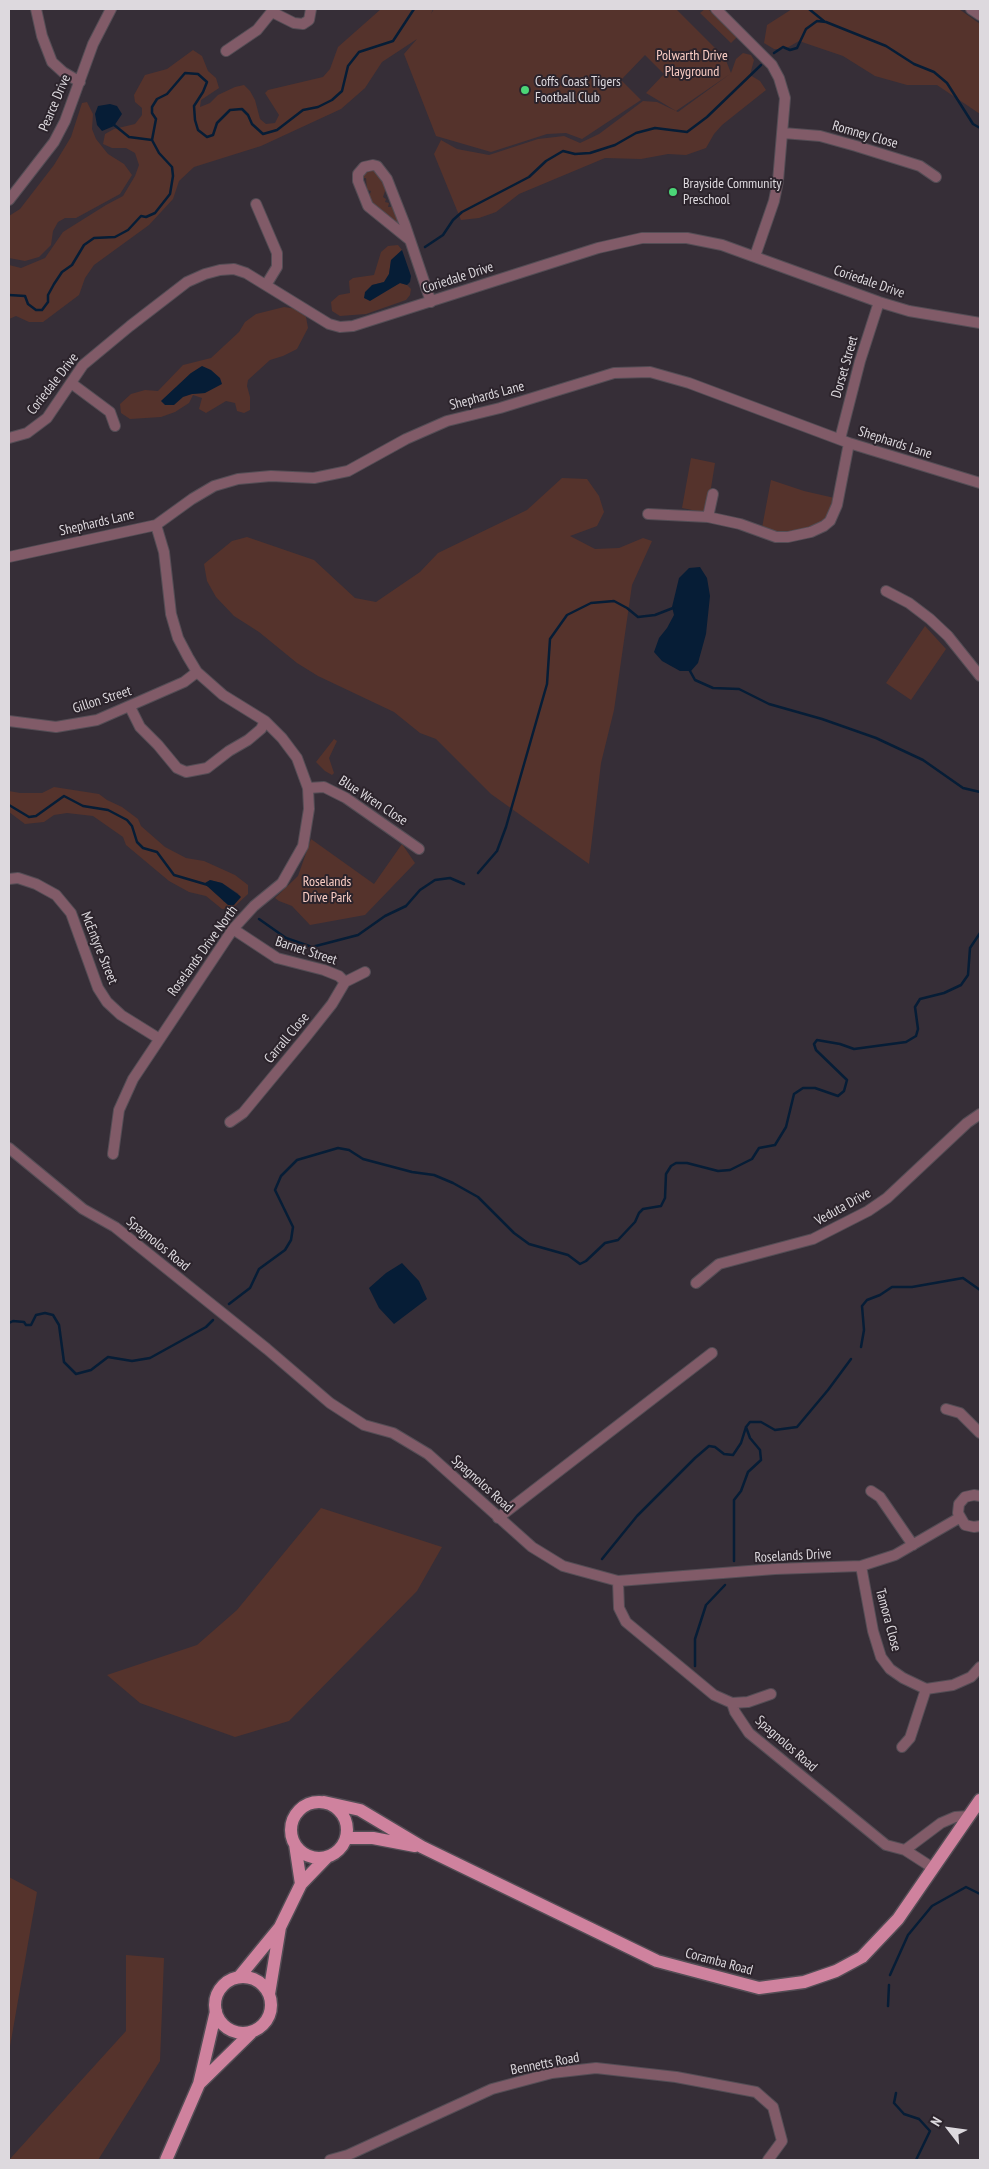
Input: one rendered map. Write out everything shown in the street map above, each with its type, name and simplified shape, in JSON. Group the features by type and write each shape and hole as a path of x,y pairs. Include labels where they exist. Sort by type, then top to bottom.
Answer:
{"main road":[{"name":"Coramba Road","path":"324,1802 360,1810 422,1848 656,1961 759,1988 804,1982 836,1971 862,1957 898,1920 980,1800"},
{"path":"295,1844 301,1852 308,1856 318,1858 336,1853 343,1846 347,1838 348,1828 345,1819 333,1805 324,1802 306,1805 299,1810 291,1827 301,1884"},
{"name":"Coramba Road","path":"347,1838 373,1838 422,1848"},
{"path":"239,1977 280,1927 301,1884 327,1857"},
{"path":"269,1994 280,1927"},
{"path":"168,2159 199,2084 216,2011 218,1993 230,1980 239,1977 257,1980 269,1994 272,2004 271,2013 266,2022 260,2029 251,2033 232,2032 219,2020 216,2011"},
{"path":"199,2084 251,2033"}],"street":[{"path":"36,9 42,36 52,62 63,72 80,82"},
{"name":"Pearce Drive","path":"9,200 54,142 65,121 93,44 112,9"},
{"path":"226,51 258,30 273,10 294,23 302,24 309,20 311,9"},
{"path":"716,9 772,65 779,78 785,98 783,133 774,201 755,256"},
{"path":"971,9 980,15"},
{"name":"Romney Close","path":"783,133 820,136 856,146 920,166 936,177"},
{"path":"410,240 368,206 358,182 358,174 364,167 373,165 384,173 410,240 431,302"},
{"path":"256,204 277,253 277,267 266,285"},
{"name":"Coriedale Drive","path":"9,438 36,428 46,418 82,365 187,282 205,274 234,269 266,285 328,324 340,327 353,326 598,248 642,238 686,238 722,245 879,302 909,310 980,323"},
{"name":"Dorset Street","path":"648,514 708,517 740,524 776,537 799,535 824,526 830,521 837,505 845,441 860,360 879,302"},
{"name":"Shephards Lane","path":"9,557 156,525 214,486 238,479 271,476 314,478 348,471 406,439 447,421 500,408 614,373 650,372 689,383 845,441 980,483"},
{"path":"71,383 110,412 115,426"},
{"path":"708,517 713,494"},
{"name":"Roselands Drive North","path":"113,1154 119,1110 133,1079 158,1038 233,929 254,906 282,882 303,846 309,809 308,788 296,758 282,738 265,722 223,695 197,672 178,638 171,614 164,552 156,525"},
{"path":"886,591 909,603 930,619 948,636 980,676"},
{"name":"Gillon Street","path":"9,721 51,726 77,725 97,720 184,682 197,672"},
{"path":"130,707 140,727 177,768 186,772 207,768 229,751 248,740 261,729 265,722"},
{"name":"Blue Wren Close","path":"308,788 324,787 332,790 361,807 419,849"},
{"name":"McEntyre Street","path":"9,880 18,878 36,884 56,895 71,913 98,988 107,1002 121,1015 158,1038"},
{"name":"Barnet Street","path":"233,929 276,958 324,970 339,976 346,982"},
{"name":"Carrall Close","path":"230,1122 242,1113 305,1038 332,1004 346,982 364,972"},
{"name":"Veduta Drive","path":"696,1283 718,1264 813,1239 868,1211 887,1198 967,1123 980,1114"},
{"name":"Spagnolos Road","path":"9,1148 83,1209 115,1227 350,1417 364,1425 393,1433 428,1454 532,1547 563,1566 618,1581"},
{"path":"498,1518 712,1353"},
{"path":"946,1409 960,1413 980,1433"},
{"path":"871,1491 880,1497 913,1545"},
{"path":"980,1496 969,1495 962,1500 958,1509 959,1518 969,1526 980,1526"},
{"name":"Roselands Drive","path":"618,1581 861,1566 895,1555 959,1518"},
{"name":"Tamora Close","path":"861,1566 874,1632 882,1657 890,1669 903,1678 926,1689"},
{"path":"618,1581 619,1608 626,1622 714,1695 732,1703 748,1702 771,1694"},
{"path":"902,1747 910,1738 926,1689 953,1685 971,1677 980,1667"},
{"name":"Spagnolos Road","path":"732,1703 732,1707 749,1733 886,1845 905,1850 933,1868"},
{"path":"905,1850 941,1822 955,1817 969,1816"},
{"name":"Bennetts Road","path":"330,2160 348,2155 492,2089 552,2073 596,2068 676,2078 756,2092 773,2107 782,2141 768,2160"}],"green space":[{"name":"Polwarth Drive Playground","path":"381,9 433,9 431,14 434,9 676,9 725,58 731,73 736,59 743,53 751,55 754,60 750,75 760,81 766,90 722,125 706,148 686,155 668,154 641,159 605,158 519,194 496,212 479,218 461,220 434,154 441,140 457,149 489,155 538,139 564,136 580,143 599,134 643,101 657,102 678,112 730,74 676,111 646,93 664,74 645,55 621,80 641,100 582,139 566,133 547,134 491,152 436,136 404,54 417,39 382,62 365,88 341,109 261,146 194,167 179,181 173,199 149,225 94,265 85,278 79,295 43,322 29,322 16,316 9,319 9,265 21,268 45,258 63,232 123,196 135,176 139,165 135,153 126,148 112,148 103,144 105,134 114,129 135,124 142,115 142,108 135,102 134,95 145,75 167,69 193,50 202,56 208,71 216,78 219,88 201,100 200,107 210,103 218,95 244,85 255,100 260,119 266,124 275,123 279,115 265,93 268,90 323,77 330,69 338,47"},
{"path":"708,9 737,37 731,43 700,13"},
{"path":"792,9 959,9 980,24 980,114 937,85 907,85 875,76 843,56 799,41 785,49 774,49 764,43 767,25"},
{"path":"87,102 93,114 92,129 96,139 108,154 124,164 132,175 120,194 76,218 65,218 58,222 53,231 51,245 39,257 25,261 9,258 9,216 20,209 54,165 71,137 82,103"},
{"path":"372,168 387,185 383,197 386,199 385,202 389,203 388,207 391,207 393,201 404,229 368,200 371,191 367,190 366,178 364,178 362,185 361,178 363,172"},
{"path":"398,245 402,250 391,260 389,274 384,282 372,285 387,290 400,283 407,285 411,289 410,295 406,300 366,314 340,316 332,311 331,302 339,295 350,293 349,281 353,278 374,275 381,252 388,246"},
{"path":"284,307 297,309 306,317 308,328 297,349 270,360 248,380 250,410 244,413 237,411 235,403 226,401 206,413 199,409 202,398 193,395 189,403 175,412 161,417 130,419 121,413 120,404 131,394 145,390 158,391 183,365 211,358 239,332 245,322 256,314","holes":["191,373 205,393 192,394 161,401"]},
{"path":"691,458 715,463 707,513 682,508"},
{"path":"562,478 587,479 599,496 604,512 597,526 570,536 595,549 619,548 643,538 652,541 632,585 614,710 601,763 589,864 491,794 436,739 420,733 394,712 318,676 297,663 259,632 234,616 216,597 207,581 204,564 232,541 247,537 314,560 355,598 376,602 420,572 438,553 527,510"},
{"path":"771,480 804,491 839,499 830,521 811,532 761,533"},
{"path":"925,626 946,649 911,700 886,683"},
{"path":"334,739 337,741 329,758 334,773 332,775 316,762"},
{"path":"54,787 99,794 138,819 141,826 165,847 186,858 204,861 235,875 248,885 248,894 233,908 222,909 206,896 189,892 169,881 126,845 123,837 93,816 67,813 54,815 44,822 25,824 9,812 9,791 42,793","holes":["210,880 222,883 239,894 224,902 219,895 207,886"]},
{"name":"Roselands Drive Park","path":"311,839 374,884 402,844 415,863 365,915 310,925 292,906 275,898 298,876"},
{"path":"321,1508 442,1547 417,1591 289,1721 235,1737 140,1703 107,1675 197,1645 237,1610"},
{"path":"9,1877 37,1892 9,2052"},
{"path":"126,1955 164,1958 160,2061 98,2160 9,2160 126,2031"}],"water":[{"path":"110,104 117,106 122,114 114,126 102,131 97,125 95,114 98,106"},
{"path":"402,250 411,276 410,282 407,285 400,283 370,301 364,298 365,292 372,285 384,282 389,274 391,260"},
{"path":"202,366 211,370 220,378 222,384 205,393 183,397 174,405 165,405 161,401 191,373"},
{"path":"700,567 707,578 710,596 706,634 698,663 691,671 680,671 662,661 654,652 659,638 674,615 672,607 679,578 689,568"},
{"path":"210,880 222,883 241,897 234,905 228,905 207,886 205,883"},
{"path":"402,1263 419,1281 427,1299 394,1324 379,1308 369,1288 386,1273"}],"waterway":[{"path":"9,295 25,296 28,304 36,310 42,310 48,302 48,295 54,284 62,272 72,265 84,245 94,238 115,237 128,230 141,216 146,217 155,213 170,194 173,176 172,167 159,153 152,140 156,119 152,113 152,107 157,99 167,94 185,73 198,74 207,82 194,106 198,130 207,137 213,135 217,123 230,110 242,109 248,115 252,124 263,134 277,130 303,110 318,107 332,100 342,91 348,66 359,52 393,41 414,9"},
{"path":"809,9 825,22"},
{"path":"774,53 783,47 790,50 797,48 806,29 817,21 826,22 886,46 914,64 934,72 947,83 973,124 980,128"},
{"path":"425,247 443,235 453,220 462,212 529,177 546,161 563,151 575,154 590,153 615,145 636,133 655,128 687,132 707,117 761,65"},
{"path":"113,124 129,137 152,140"},
{"path":"478,873 497,851 506,827 547,684 550,639 567,615 591,603 614,601 638,617 655,615 673,608"},
{"path":"690,671 695,680 713,688 739,689 769,704 822,719 876,738 923,760 963,788 980,792"},
{"path":"9,805 29,817 36,816 64,796 83,806 108,810 127,820 132,826 137,842 143,848 157,852 174,875 208,885"},
{"path":"259,919 286,938 312,947 358,935 385,916 406,906 420,890 435,880 450,878 464,884"},
{"path":"229,1304 250,1288 259,1269 285,1250 291,1240 293,1227 275,1190 281,1176 297,1160 338,1148 349,1150 363,1159 412,1172 434,1175 453,1183 478,1197 514,1233 529,1244 568,1255 580,1264 586,1261 605,1243 618,1240 635,1222 643,1209 661,1206 665,1198 666,1174 671,1166 676,1163 687,1163 718,1171 730,1170 752,1159 759,1148 775,1145 786,1127 794,1094 803,1088 815,1088 838,1096 844,1091 847,1080 816,1050 814,1044 817,1040 840,1044 854,1049 906,1042 916,1036 918,1029 915,1007 920,999 944,993 961,985 968,975 970,948 980,933"},
{"path":"861,1347 864,1330 862,1306 867,1300 880,1295 892,1287 912,1287 963,1278 980,1290"},
{"path":"9,1323 13,1321 31,1325 36,1315 45,1313 53,1315 59,1325 64,1362 76,1374 91,1370 108,1357 132,1361 150,1358 206,1327 213,1320"},
{"path":"602,1559 637,1516 709,1446 715,1447 724,1454 733,1455 741,1443 746,1427 750,1422 761,1422 775,1430 797,1427 851,1359"},
{"path":"734,1561 734,1500 741,1491 748,1472 761,1460 760,1450 750,1438 746,1427"},
{"path":"695,1666 695,1639 706,1605 725,1585"},
{"path":"890,1975 908,1935 932,1906 966,1887 980,1894"},
{"path":"888,2006 889,1985"},
{"path":"896,2093 894,2103 904,2114 919,2119 930,2131 916,2160"}],"place":[{"name":"Coffs Coast Tigers Football Club","path":"525,90"},
{"name":"Brayside Community Preschool","path":"673,192"}]}
